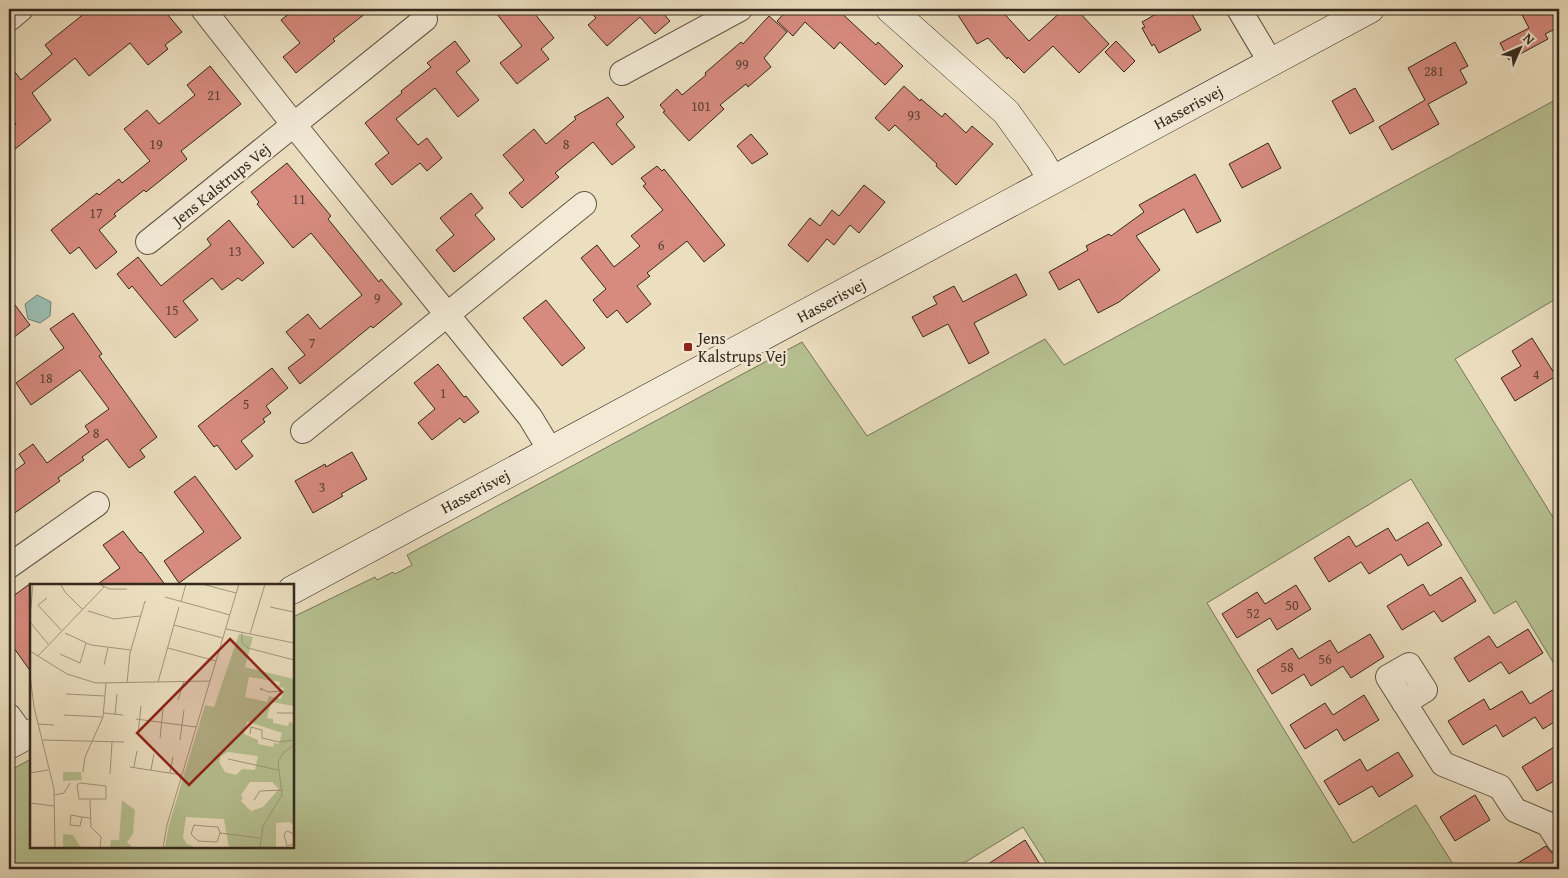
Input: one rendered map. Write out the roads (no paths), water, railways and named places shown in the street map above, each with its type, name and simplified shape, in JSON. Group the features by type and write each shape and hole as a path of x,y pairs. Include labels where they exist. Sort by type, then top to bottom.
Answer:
{"street":[{"path":"9,18 21,9"},
{"path":"203,9 294,125 530,417 550,450"},
{"path":"622,73 740,9"},
{"path":"890,9 1006,112 1039,158 1052,180"},
{"path":"1239,9 1271,63"},
{"name":"Hasserisvej","path":"294,589 1370,9"},
{"name":"Jens Kalstrups Vej","path":"148,242 425,19"},
{"path":"303,431 584,204"},
{"path":"9,566 98,504"},
{"path":"1404,702 1443,764 1500,787 1516,810 1548,824 1559,841"}],"water":[{"path":"37,295 51,302 50,316 40,323 28,319 25,304"}],"place":[{"name":"Jens Kalstrups Vej","path":"688,347"}]}
